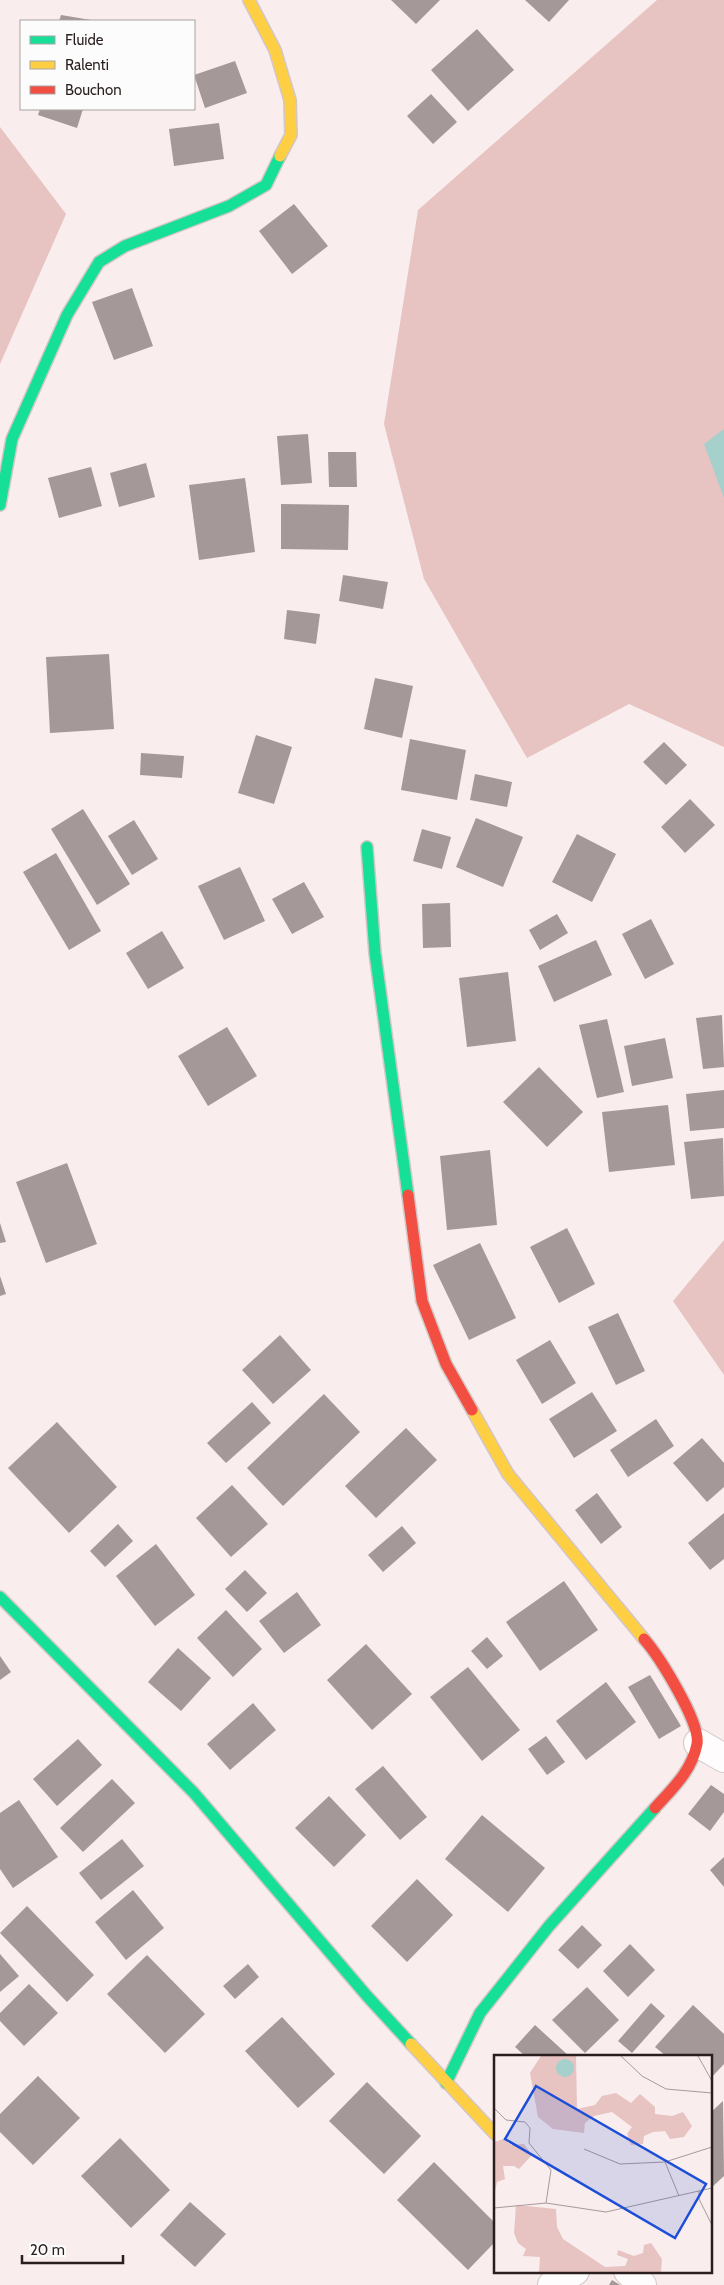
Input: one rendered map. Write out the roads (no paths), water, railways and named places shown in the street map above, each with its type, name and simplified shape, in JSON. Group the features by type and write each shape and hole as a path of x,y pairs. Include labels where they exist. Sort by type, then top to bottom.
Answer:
{"street":[{"path":"0,505 12,439 67,315 99,262 125,246 229,206 266,186 291,134 290,100 275,50 249,0"},
{"path":"367,846 375,953 422,1301 446,1364 508,1474 650,1646 688,1707 698,1743 686,1774 549,1926 480,2013 446,2083"},
{"path":"0,1597 194,1793 367,1996 494,2133"},
{"path":"698,1743 724,1758"},
{"path":"552,2285 573,2272"},
{"path":"629,2272 642,2285"}],"water":[{"path":"724,429 724,498 704,444"}]}
